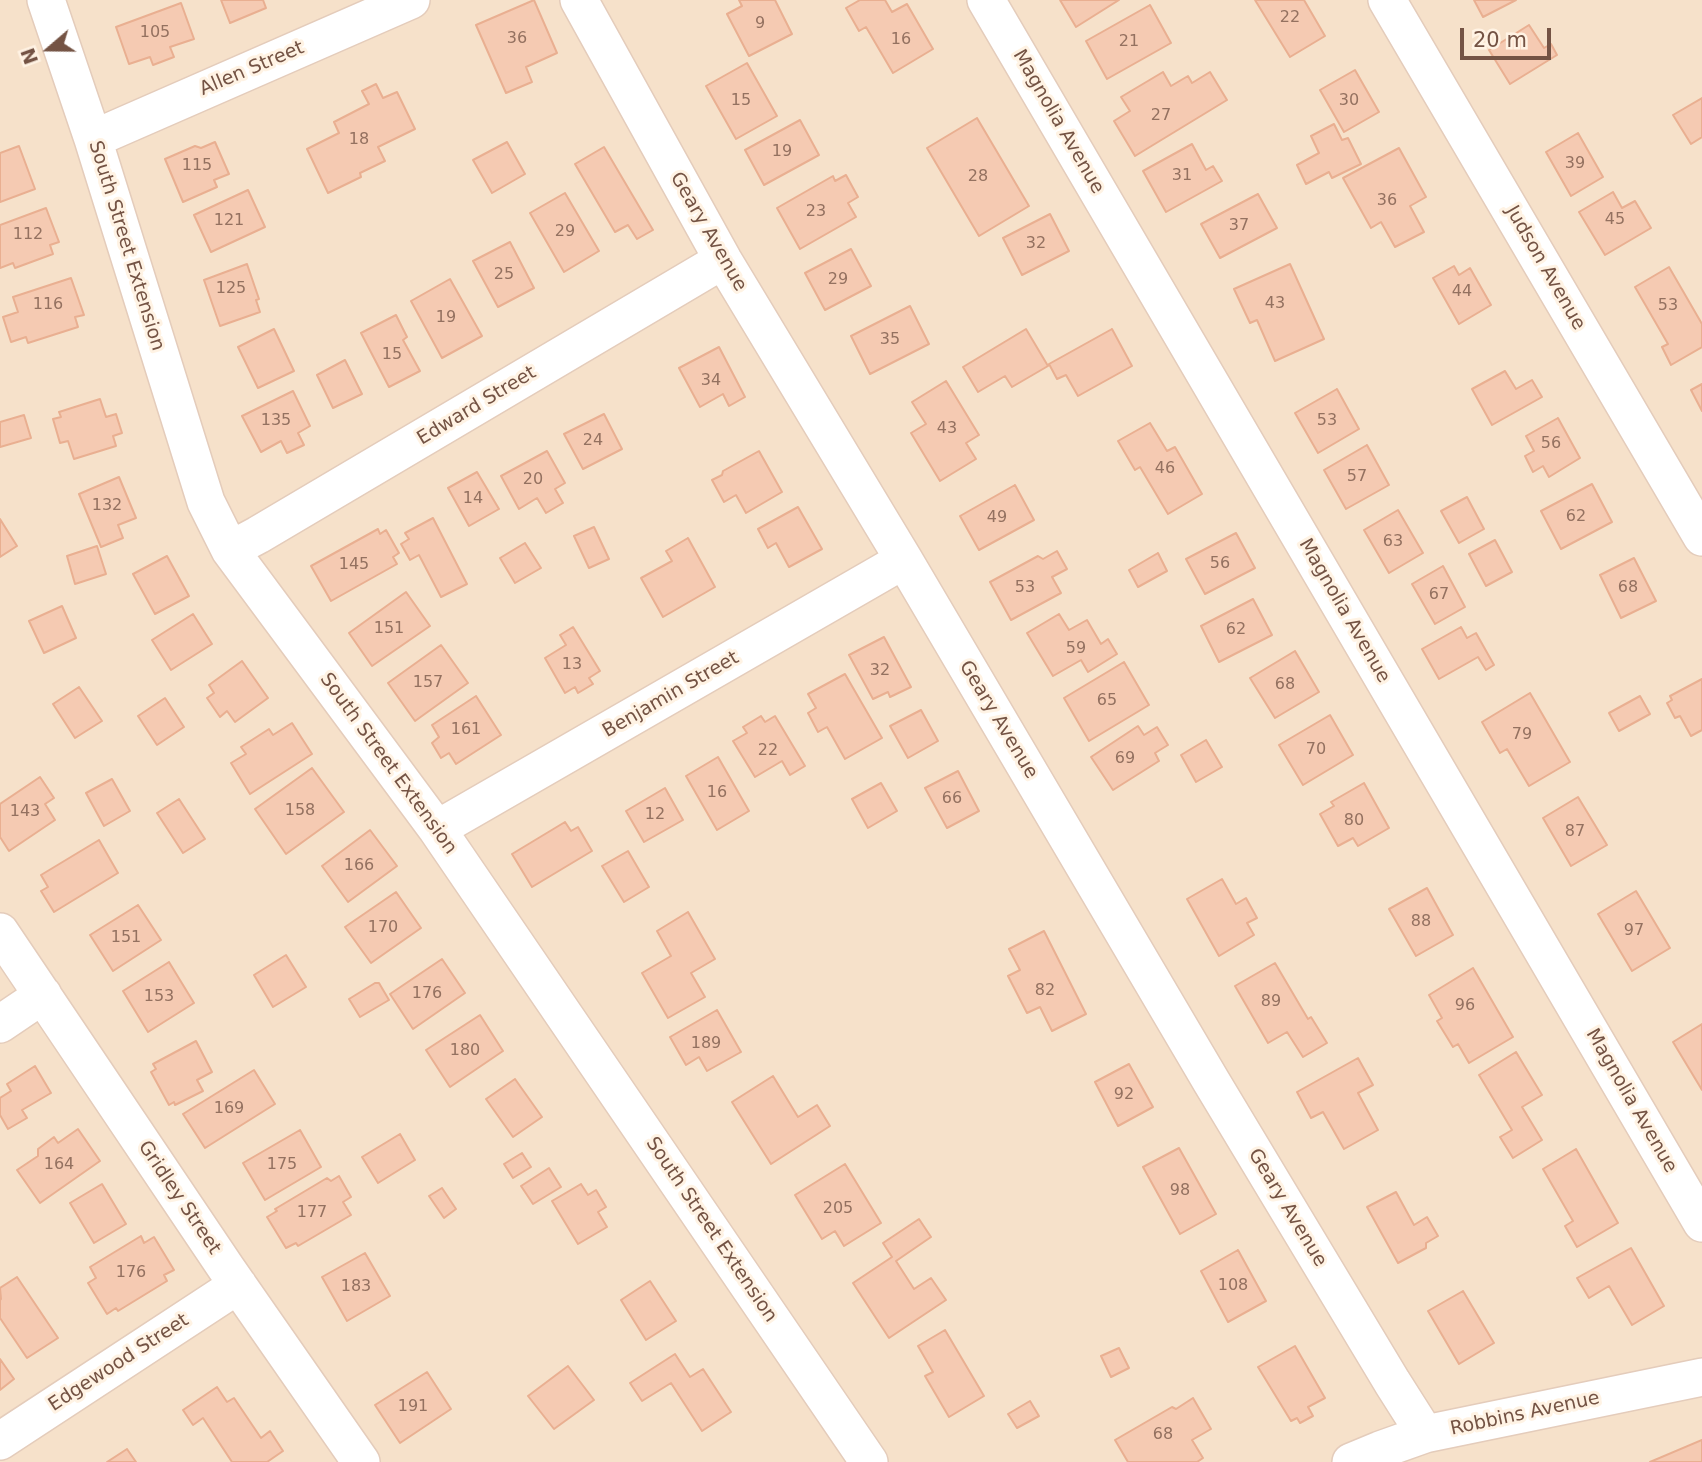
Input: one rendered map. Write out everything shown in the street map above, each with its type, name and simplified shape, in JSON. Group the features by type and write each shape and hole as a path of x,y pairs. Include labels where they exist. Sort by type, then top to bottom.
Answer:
{"street":[{"name":"South Street Extension","path":"46,0 93,139 206,502 230,550 437,829 869,1462"},
{"name":"Allen Street","path":"93,139 411,0"},
{"name":"Geary Avenue","path":"579,0 723,260 904,560 1204,1069 1425,1434"},
{"name":"Magnolia Avenue","path":"986,0 1702,1223"},
{"name":"Judson Avenue","path":"1387,0 1702,537"},
{"name":"Edward Street","path":"230,550 258,536 723,260"},
{"name":"Benjamin Street","path":"437,829 904,560"},
{"name":"Gridley Street","path":"0,932 361,1462"},
{"path":"0,1024 43,995"},
{"name":"Edgewood Street","path":"0,1441 238,1285"},
{"name":"Robbins Avenue","path":"1351,1462 1425,1434 1702,1377"}],"shaded area":[{"path":"0,0 1702,0 1702,1462 0,1462"}],"building":[{"path":"221,0 263,0 266,8 230,23"},
{"path":"534,0 557,53 526,67 532,82 506,93 476,25"},
{"path":"739,0 775,0 792,34 749,56 727,14 742,6"},
{"path":"860,0 885,0 892,12 907,4 933,49 893,73 866,27 859,31 846,8"},
{"path":"1060,0 1119,0 1076,27"},
{"path":"1255,0 1304,0 1325,36 1290,57"},
{"path":"1474,0 1516,0 1483,17"},
{"path":"181,3 194,39 170,47 174,57 153,65 150,57 129,64 116,27"},
{"path":"1150,5 1171,43 1107,79 1086,41"},
{"path":"1529,25 1544,48 1551,44 1557,55 1510,84 1489,50"},
{"path":"747,63 777,116 736,139 706,86"},
{"path":"1355,70 1379,112 1344,132 1320,90"},
{"path":"1163,72 1171,86 1188,76 1192,83 1210,72 1227,100 1135,156 1114,121 1130,111 1121,97"},
{"path":"376,84 383,98 397,92 415,129 378,147 385,161 360,173 361,177 328,193 307,149 339,133 334,122 369,104 362,91"},
{"path":"1702,98 1702,137 1691,144 1673,115"},
{"path":"977,118 1029,206 979,236 927,148"},
{"path":"800,120 819,155 764,185 745,150"},
{"path":"1334,124 1342,140 1348,138 1361,164 1332,178 1329,172 1306,184 1297,165 1319,153 1311,136"},
{"path":"1578,133 1603,177 1571,196 1546,152"},
{"path":"215,142 229,174 214,180 217,187 183,202 165,159 195,146 201,148"},
{"path":"507,142 525,174 492,193 473,160"},
{"path":"1192,144 1206,170 1213,166 1222,181 1166,212 1143,171"},
{"path":"19,146 35,189 0,202 0,153"},
{"path":"604,147 653,230 637,239 628,225 615,232 575,164"},
{"path":"1399,148 1426,197 1410,206 1424,232 1395,247 1381,222 1371,228 1343,178"},
{"path":"846,175 858,197 848,203 856,217 800,249 777,208 833,176 835,181"},
{"path":"248,190 265,227 211,252 194,215"},
{"path":"1613,192 1622,208 1635,201 1651,228 1605,255 1579,212"},
{"path":"565,193 599,251 564,272 530,213"},
{"path":"1258,194 1277,228 1220,258 1201,224"},
{"path":"46,208 59,242 50,245 53,254 15,268 13,263 0,268 0,225"},
{"path":"1050,214 1069,251 1022,275 1003,238"},
{"path":"510,242 534,288 498,307 473,261"},
{"path":"851,249 871,286 825,310 805,273"},
{"path":"247,264 259,299 256,300 260,312 220,326 204,280"},
{"path":"1290,264 1324,339 1275,361 1257,320 1250,323 1234,289"},
{"path":"1454,266 1459,275 1470,268 1491,305 1459,324 1433,278"},
{"path":"1669,267 1702,324 1702,347 1671,365 1662,347 1668,344 1635,287"},
{"path":"71,278 84,315 75,317 78,327 28,343 26,337 11,342 3,317 18,312 13,297"},
{"path":"450,279 482,336 442,358 411,301"},
{"path":"910,306 929,344 870,374 851,336"},
{"path":"396,315 407,337 403,340 420,371 389,387 361,333"},
{"path":"274,329 294,371 258,388 238,347"},
{"path":"1026,329 1048,366 1012,387 1005,376 978,392 963,367"},
{"path":"1112,329 1132,366 1078,396 1066,375 1057,379 1049,364"},
{"path":"719,347 745,397 729,406 723,394 700,407 679,368"},
{"path":"345,360 362,394 333,408 317,375"},
{"path":"1505,371 1516,389 1532,380 1542,397 1492,425 1472,389"},
{"path":"946,381 979,435 966,443 976,459 940,481 911,433 926,424 912,402"},
{"path":"1702,384 1702,411 1691,390"},
{"path":"1337,389 1359,429 1318,453 1295,413"},
{"path":"293,391 310,426 298,433 304,445 287,453 281,441 261,452 242,416"},
{"path":"100,399 106,417 116,414 122,433 113,436 116,446 74,459 68,441 60,443 53,419 61,417 59,412"},
{"path":"604,414 622,449 583,469 564,434"},
{"path":"24,415 31,438 0,447 0,422"},
{"path":"1558,418 1580,458 1549,477 1543,466 1533,472 1525,456 1534,451 1526,436"},
{"path":"1150,423 1167,451 1175,447 1202,494 1168,514 1140,467 1135,470 1118,441"},
{"path":"1367,445 1389,485 1346,509 1324,470"},
{"path":"547,451 565,483 555,489 563,503 546,513 537,498 519,509 501,476"},
{"path":"759,451 782,492 746,513 736,495 724,502 712,480"},
{"path":"477,472 499,509 469,526 448,488"},
{"path":"119,477 136,518 118,525 123,538 101,547 79,494"},
{"path":"1592,484 1612,522 1561,549 1541,511"},
{"path":"1015,485 1034,520 979,550 960,516"},
{"path":"1467,497 1484,529 1459,543 1441,511"},
{"path":"798,507 822,549 789,567 776,543 768,548 758,529"},
{"path":"1398,510 1423,553 1389,573 1364,530"},
{"path":"433,518 467,584 441,597 419,555 410,560 401,544 409,539 405,533"},
{"path":"0,519 17,546 0,557"},
{"path":"594,527 609,559 589,568 574,536"},
{"path":"378,529 380,534 386,530 399,553 393,557 397,564 331,601 311,566"},
{"path":"1236,533 1255,568 1205,594 1186,559"},
{"path":"688,538 715,587 663,617 641,578 672,561 666,551"},
{"path":"1495,540 1512,572 1486,586 1469,554"},
{"path":"525,543 541,568 515,583 500,558"},
{"path":"97,546 106,574 75,584 67,556"},
{"path":"1057,551 1067,569 1052,577 1061,593 1011,620 990,582 1038,556 1043,559"},
{"path":"1158,553 1167,571 1138,587 1129,570"},
{"path":"167,556 189,596 155,614 133,574"},
{"path":"1634,558 1656,601 1621,618 1600,575"},
{"path":"1443,566 1465,607 1435,624 1412,584"},
{"path":"406,592 430,626 372,666 349,633"},
{"path":"1253,599 1272,635 1219,662 1201,626"},
{"path":"62,606 76,638 44,653 29,621"},
{"path":"193,614 212,644 171,670 152,640"},
{"path":"1059,614 1069,630 1087,620 1101,644 1108,639 1117,654 1088,672 1081,660 1053,676 1027,633"},
{"path":"573,627 600,671 589,678 593,684 578,693 575,687 565,693 545,658 566,645 560,635"},
{"path":"1461,627 1467,638 1476,633 1494,665 1486,670 1478,657 1439,679 1422,649"},
{"path":"884,637 911,687 890,697 888,692 873,699 849,655"},
{"path":"441,645 468,683 415,721 388,683"},
{"path":"1295,651 1319,692 1275,718 1250,678"},
{"path":"242,661 268,698 235,722 227,711 220,717 207,698 214,693 209,685"},
{"path":"1124,662 1149,705 1089,741 1064,698"},
{"path":"845,674 882,738 845,759 827,727 818,732 808,713 816,708 808,694"},
{"path":"1702,679 1702,730 1691,736 1680,716 1675,718 1667,703 1672,700 1670,696"},
{"path":"79,687 102,721 75,738 53,704"},
{"path":"1530,693 1570,762 1529,786 1507,749 1500,753 1482,722"},
{"path":"476,696 501,735 456,764 449,753 441,758 432,743 439,737 432,725"},
{"path":"1640,696 1650,714 1619,731 1609,713"},
{"path":"165,698 184,727 157,745 138,716"},
{"path":"921,710 938,741 908,758 890,726"},
{"path":"1330,715 1353,755 1303,785 1279,745"},
{"path":"761,716 765,722 775,716 805,766 790,775 782,761 755,777 733,741 747,733 743,727"},
{"path":"292,723 312,754 250,794 231,763 246,754 241,747 269,729 273,735"},
{"path":"1138,726 1144,735 1157,727 1168,745 1155,753 1159,761 1113,790 1091,757"},
{"path":"1206,740 1222,767 1196,782 1181,755"},
{"path":"718,757 749,811 717,830 686,776"},
{"path":"312,768 344,812 286,854 255,809"},
{"path":"958,771 979,811 947,828 925,788"},
{"path":"40,777 54,798 45,804 55,820 9,851 0,837 0,804"},
{"path":"112,779 130,811 104,826 86,793"},
{"path":"881,783 897,811 868,828 852,799"},
{"path":"1364,783 1389,828 1358,846 1353,838 1338,846 1320,814 1334,806 1331,802"},
{"path":"665,788 683,820 644,842 626,811"},
{"path":"1578,797 1607,845 1571,866 1543,818"},
{"path":"179,799 205,839 183,853 157,813"},
{"path":"565,822 571,831 578,827 592,851 532,887 512,854"},
{"path":"370,830 397,866 348,902 322,866"},
{"path":"99,840 118,873 54,912 41,891 48,887 41,875"},
{"path":"628,851 649,887 624,902 602,866"},
{"path":"1222,879 1236,904 1246,898 1257,918 1247,923 1254,935 1219,956 1187,899"},
{"path":"1427,888 1453,935 1416,956 1389,909"},
{"path":"1636,891 1670,948 1632,971 1598,914"},
{"path":"396,892 421,928 371,963 345,927"},
{"path":"138,905 161,940 113,971 90,935"},
{"path":"688,912 715,959 691,973 705,997 668,1018 642,973 671,956 657,931"},
{"path":"1044,931 1086,1014 1052,1031 1040,1007 1027,1013 1008,976 1020,970 1009,949"},
{"path":"286,955 306,987 273,1007 254,975"},
{"path":"442,959 465,993 413,1029 390,994"},
{"path":"169,962 194,1003 148,1032 123,991"},
{"path":"1275,963 1308,1019 1311,1017 1327,1043 1303,1057 1287,1032 1268,1043 1235,986"},
{"path":"1473,968 1513,1037 1469,1063 1458,1044 1453,1047 1437,1021 1442,1018 1429,995"},
{"path":"379,983 389,1000 360,1017 349,999"},
{"path":"717,1010 741,1052 707,1071 699,1057 686,1065 670,1037"},
{"path":"480,1015 503,1051 450,1087 426,1050"},
{"path":"1702,1024 1702,1090 1673,1042"},
{"path":"196,1041 212,1072 197,1080 203,1091 175,1105 174,1102 169,1105 151,1072 156,1069 153,1064"},
{"path":"1516,1052 1542,1095 1522,1107 1542,1140 1513,1158 1500,1137 1512,1130 1479,1075"},
{"path":"1358,1058 1373,1085 1358,1093 1378,1130 1344,1149 1323,1112 1311,1118 1297,1092"},
{"path":"1129,1064 1153,1107 1118,1126 1095,1082"},
{"path":"35,1066 51,1093 22,1110 27,1118 8,1129 0,1115 0,1098 11,1091 7,1084"},
{"path":"254,1070 275,1104 205,1148 183,1114"},
{"path":"773,1076 798,1117 817,1105 830,1126 771,1164 732,1102"},
{"path":"515,1079 542,1117 513,1137 486,1099"},
{"path":"78,1129 100,1161 40,1203 17,1170 38,1156 38,1149 54,1137 58,1143"},
{"path":"300,1130 321,1167 265,1200 243,1163"},
{"path":"400,1134 415,1160 378,1183 362,1157"},
{"path":"1179,1148 1216,1214 1180,1234 1143,1167"},
{"path":"1576,1149 1618,1223 1577,1247 1565,1226 1573,1221 1543,1169"},
{"path":"522,1153 531,1167 513,1178 504,1164"},
{"path":"845,1164 881,1223 844,1246 835,1231 822,1239 795,1195"},
{"path":"549,1168 561,1187 533,1204 521,1186"},
{"path":"339,1176 351,1197 343,1202 351,1215 298,1246 296,1243 286,1248 267,1217 277,1211 275,1209 327,1178 331,1181"},
{"path":"102,1184 126,1224 94,1243 70,1203"},
{"path":"581,1184 588,1195 596,1190 606,1207 598,1212 607,1227 578,1244 552,1201"},
{"path":"442,1188 456,1209 444,1218 429,1196"},
{"path":"1396,1192 1414,1225 1427,1217 1438,1236 1426,1243 1426,1248 1398,1263 1367,1207"},
{"path":"919,1219 931,1237 896,1261 914,1289 931,1278 946,1300 889,1338 853,1283 892,1257 883,1243"},
{"path":"141,1236 144,1243 154,1237 174,1270 164,1275 167,1281 118,1311 116,1308 107,1314 88,1283 96,1278 90,1267"},
{"path":"1631,1248 1664,1306 1632,1325 1609,1286 1589,1298 1577,1278"},
{"path":"1238,1250 1266,1301 1228,1322 1201,1271"},
{"path":"365,1253 390,1296 347,1321 322,1277"},
{"path":"17,1277 58,1338 27,1358 0,1318 0,1288"},
{"path":"650,1281 676,1321 646,1340 621,1300"},
{"path":"1463,1291 1494,1343 1459,1364 1428,1311"},
{"path":"945,1330 984,1396 949,1417 925,1376 933,1372 918,1346"},
{"path":"1295,1346 1325,1398 1308,1407 1313,1416 1300,1423 1297,1418 1291,1421 1258,1367"},
{"path":"1119,1348 1129,1368 1111,1377 1101,1356"},
{"path":"675,1354 690,1377 703,1369 731,1412 702,1431 671,1383 642,1401 630,1383"},
{"path":"0,1359 14,1379 0,1390"},
{"path":"568,1366 594,1400 554,1429 528,1396"},
{"path":"427,1372 451,1409 400,1443 375,1405"},
{"path":"217,1387 227,1402 234,1398 261,1438 270,1431 283,1451 267,1462 232,1462 203,1418 193,1425 183,1410"},
{"path":"1193,1398 1211,1429 1192,1440 1203,1458 1197,1462 1128,1462 1115,1440"},
{"path":"1030,1401 1039,1416 1017,1428 1008,1414"},
{"path":"1702,1440 1702,1462 1650,1462"},
{"path":"127,1449 136,1462 107,1462"}]}
